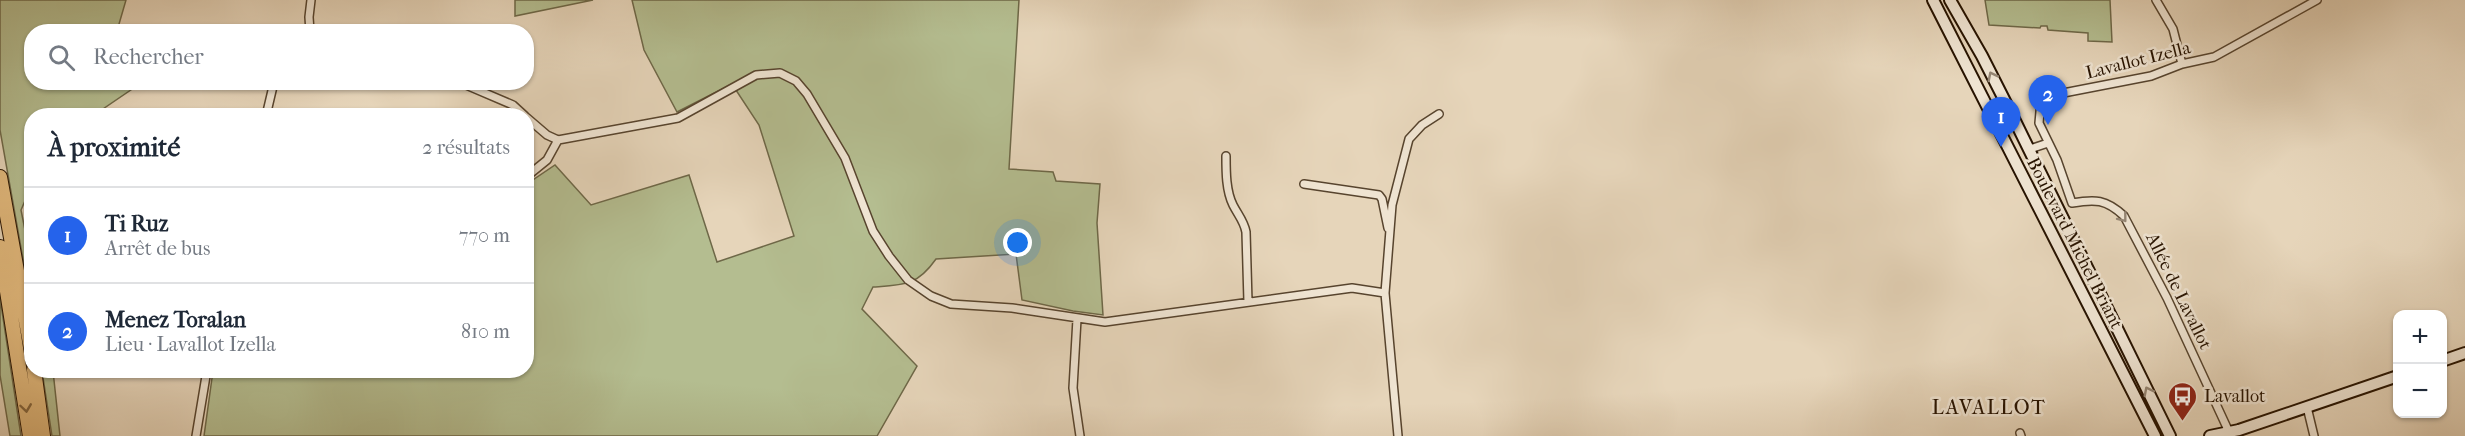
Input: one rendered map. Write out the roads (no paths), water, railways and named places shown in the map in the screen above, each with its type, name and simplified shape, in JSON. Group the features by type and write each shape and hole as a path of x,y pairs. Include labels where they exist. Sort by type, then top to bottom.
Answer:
{"highway":[{"path":"0,177 24,310"},
{"path":"0,247 30,436"},
{"path":"35,378 43,436"}],"main road":[{"name":"Boulevard Michel Briant","path":"1934,0 2155,436"},
{"name":"Boulevard Michel Briant","path":"1950,0 2030,149 2170,436"},
{"path":"2033,195 2060,212"},
{"path":"2447,359 2465,353"},
{"path":"2210,436 2232,432 2393,377"}],"street":[{"path":"309,24 311,0"},
{"path":"2156,0 2172,28 2182,64"},
{"name":"Lavallot Izella","path":"2072,203 2057,160 2039,123 2040,101 2053,95 2151,76 2182,64 2214,57 2317,0"},
{"path":"534,123 547,135 558,140 678,118 756,75 780,73 796,81 807,94 845,158 873,231 909,280 931,296 951,304 1012,308 1105,322 1352,288 1385,293"},
{"path":"268,108 272,90"},
{"path":"478,90 517,108"},
{"path":"1398,436 1385,293 1392,205 1409,139 1422,124 1439,114"},
{"path":"534,171 547,160 558,140"},
{"path":"2030,149 2048,143"},
{"path":"1226,156 1226,175 1232,203 1244,221 1246,232 1248,302"},
{"path":"1304,184 1379,195 1382,199 1390,234"},
{"name":"Allée de Lavallot","path":"2072,203 2093,200 2113,206 2124,216 2232,432"},
{"path":"2060,212 2072,203"},
{"path":"1077,319 1073,388 1080,436"},
{"path":"196,436 206,378"},
{"path":"2307,407 2314,436"}],"place":[{"name":"Menez Toralan","path":"2048,125"},
{"name":"Ti Ruz","path":"2001,147"},
{"name":"Lavallot","path":"2183,422"}],"district":[{"name":"LAVALLOT","path":"1989,407"}]}
